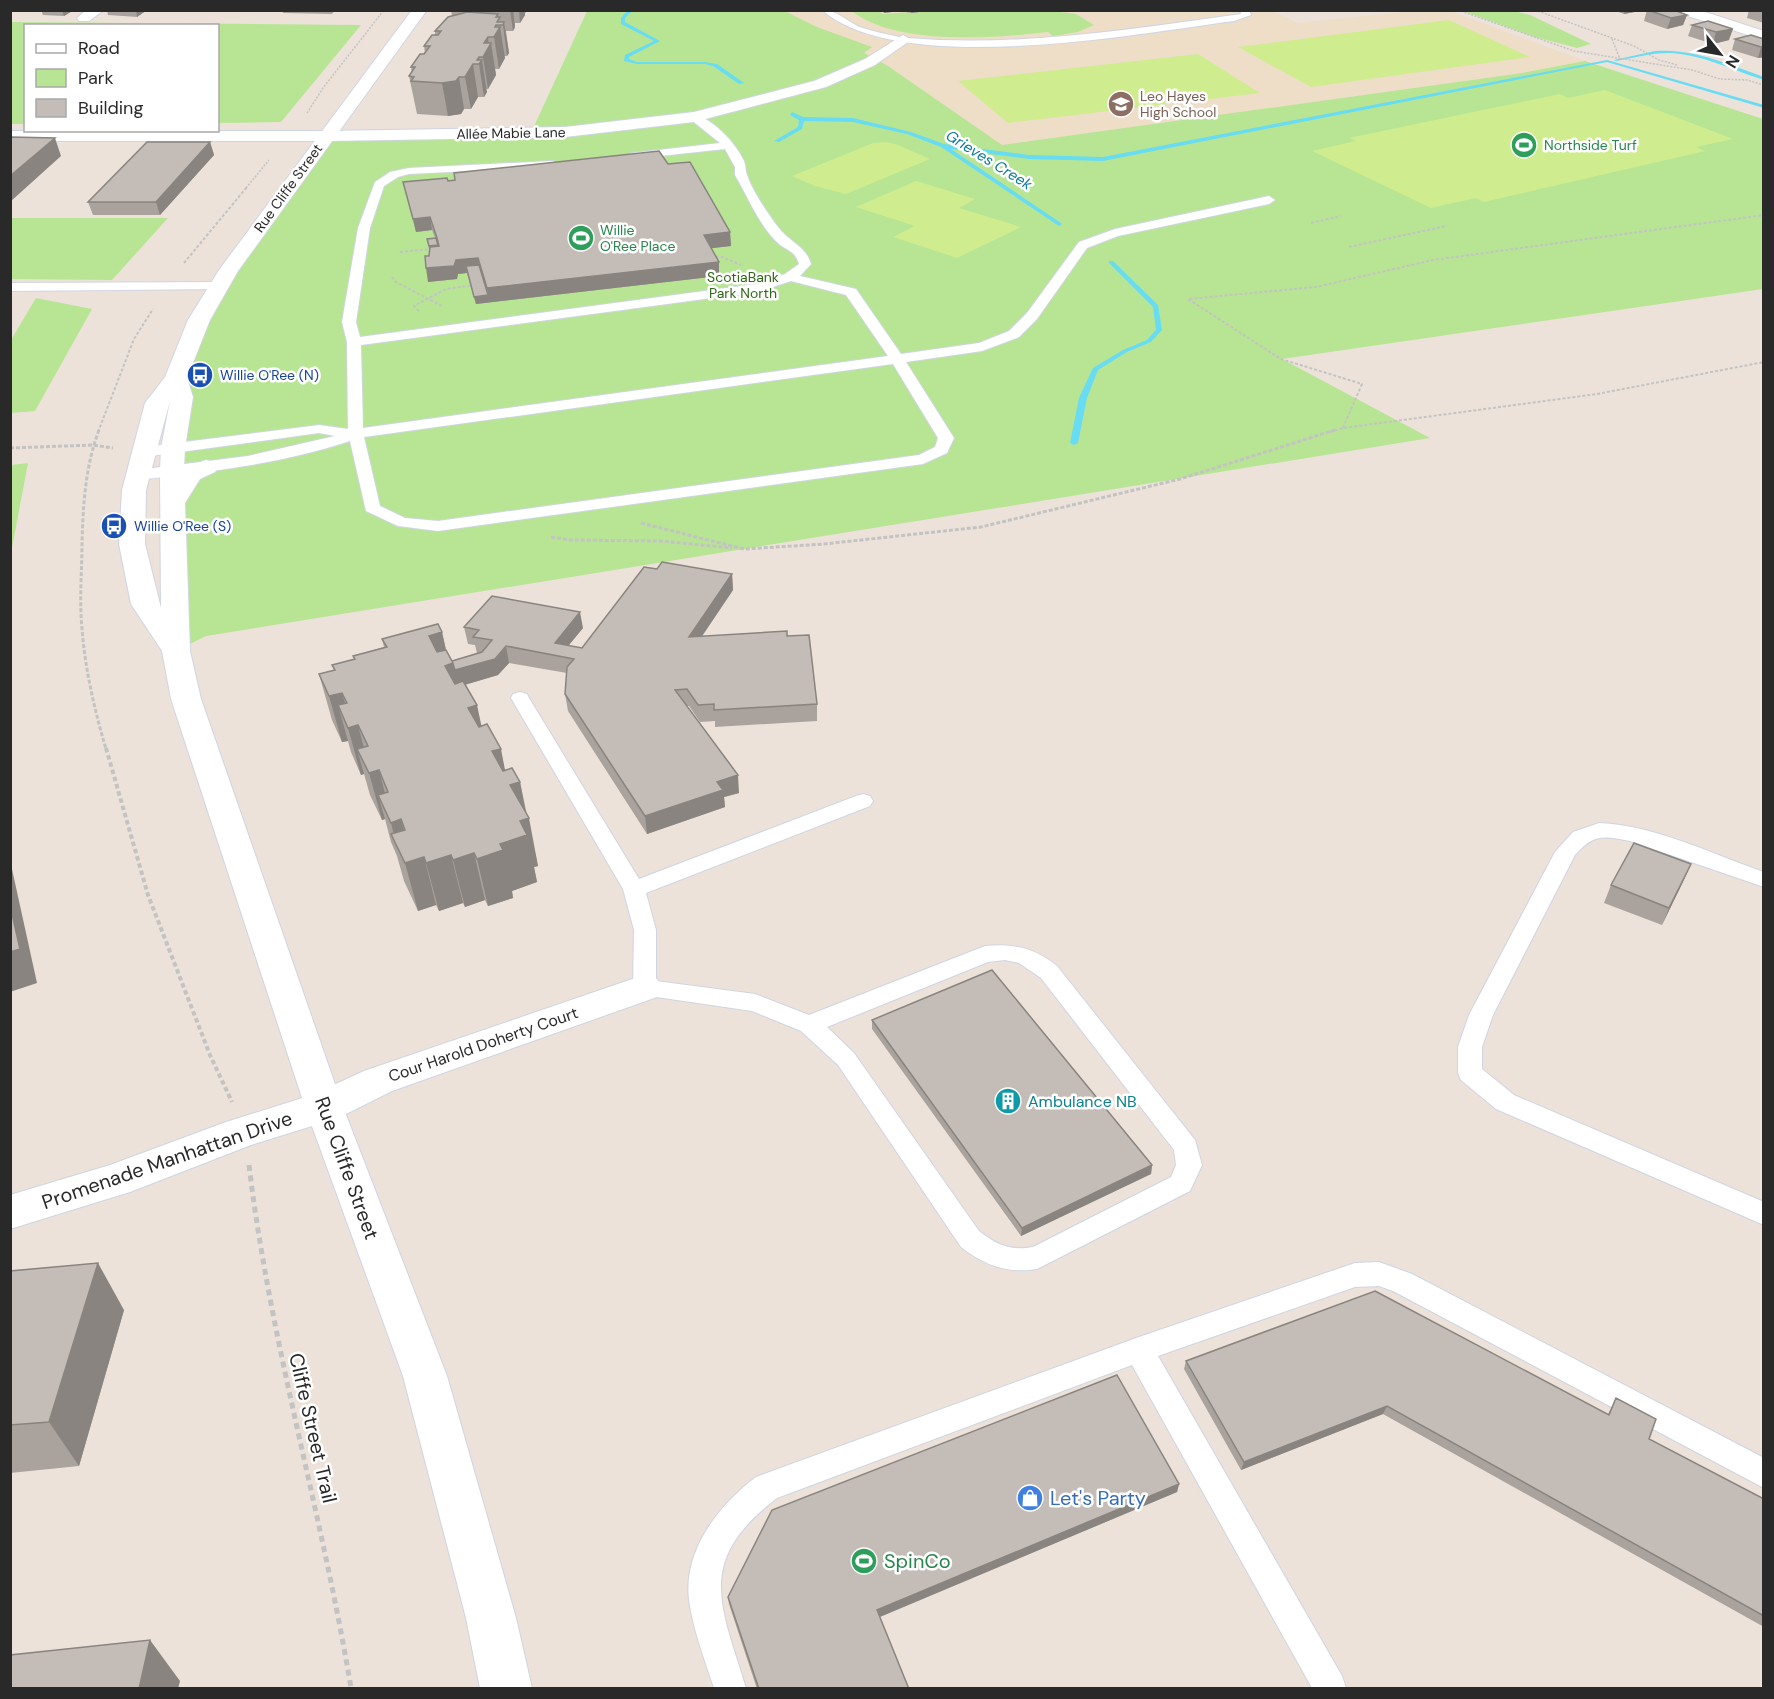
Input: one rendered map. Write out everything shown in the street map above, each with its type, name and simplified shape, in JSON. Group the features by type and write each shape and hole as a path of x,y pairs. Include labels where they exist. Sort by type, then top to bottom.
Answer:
{"main road":[{"name":"Rue Cliffe Street","path":"176,651 145,604 132,544 134,490 156,403 176,378 199,320 219,286 420,10"},
{"path":"1683,10 1764,36"},
{"name":"Allée Mabie Lane","path":"10,136 565,132 694,117 820,84 870,62 903,39"},
{"name":"Rue Cliffe Street","path":"176,378 182,398 172,460 176,651 186,699 324,1107 425,1376 491,1618 506,1689"},
{"path":"173,503 191,474 206,467"},
{"name":"Cour Harold Doherty Court","path":"324,1107 378,1081 644,988"},
{"name":"Promenade Manhattan Drive","path":"10,1212 116,1180 240,1133 324,1107"}],"lane":[{"path":"826,10 837,20 856,28 903,39 954,45 1021,43 1234,18 1246,15 1244,10"},
{"path":"354,342 757,288 790,277 805,264 803,256 798,249 782,241 741,175 742,168 727,146 707,124 694,117"},
{"path":"623,157 727,146"},
{"path":"568,162 421,170 394,174 379,184 364,228 349,322 354,342 356,434 372,508 398,522 438,526 693,490 735,488 923,459 942,450 946,438 898,360 851,292 790,277"},
{"path":"140,464 172,460 206,467 319,448 356,434 974,349 1014,334 1032,316 1078,251 1090,241 1115,233 1269,201"},
{"path":"10,287 219,286"},
{"path":"140,464 172,460 319,429 356,434"},
{"path":"520,698 634,889 645,930 644,988 755,1003 809,1025 846,1059 970,1239 990,1255 1015,1263 1037,1258 1181,1184 1189,1165 1186,1147 1049,972 1032,957 1008,951 986,954 809,1025"},
{"path":"634,889 863,801"},
{"path":"1764,880 1635,835 1600,829 1579,836 1566,852 1481,1015 1470,1047 1470,1073 1505,1102 1764,1214"},
{"path":"730,1689 704,1590 709,1557 724,1527 745,1502 767,1487 1139,1350 1355,1275 1379,1274 1402,1282 1764,1474"},
{"path":"1139,1350 1330,1689"}],"path":[{"path":"306,114 323,88 384,10"},
{"path":"1458,10 1574,51 1692,70"},
{"path":"1535,10 1634,46 1659,60 1720,79 1748,80 1764,85"},
{"path":"1612,38 1620,59"},
{"path":"1343,428 1362,384 1281,359 1188,299 1316,287 1433,260 1764,215"},
{"path":"1311,223 1341,216"},
{"path":"1349,247 1446,226"},
{"path":"400,252 438,248"},
{"path":"710,258 720,256 748,269"},
{"path":"392,277 396,282 447,307"},
{"path":"422,314 414,306 446,289 477,285 475,279"},
{"path":"549,537 570,540 661,542 744,549 824,544 981,527 1180,479 1343,428 1597,394 1764,362"},
{"path":"10,448 93,445 140,464"},
{"path":"630,521 744,549"},
{"name":"Cliffe Street Trail","path":"251,1174 256,1224 278,1346 336,1597 351,1689"}],"shaded area":[{"name":"Leo Hayes High School","path":"1272,10 1297,23 1413,11 1450,11 1585,61 1522,73 1002,145 888,66 785,11"}],"green space":[{"path":"936,10 1060,12 1076,14 1094,25 1078,32 1053,36 1048,32 948,37 895,30 872,23 853,12 879,11 883,14"},
{"name":"ScotiaBank Park North","path":"587,11 785,11 817,27 872,47 864,53 888,66 1002,145 1522,73 1585,61 1763,119 1763,289 1282,359 1430,438 206,636 176,651 182,398 199,320 327,136 531,133"},
{"path":"1463,11 1514,11 1530,15 1591,44 1577,48 1535,37"},
{"path":"1449,20 1530,57 1311,87 1238,47"},
{"path":"11,22 361,25 281,122 219,123 219,24 24,24 24,124 11,124"},
{"path":"1198,54 1260,93 1008,123 958,81"},
{"name":"Northside Turf","path":"1605,90 1733,139 1696,147 1705,151 1484,202 1476,198 1431,208 1312,151 1356,141 1349,138 1560,94 1568,98"},
{"path":"886,142 930,159 846,194 815,186 792,176 873,143"},
{"path":"916,181 975,199 959,208 1021,227 957,258 893,237 915,226 856,207"},
{"path":"11,218 168,218 112,280 11,279"},
{"path":"36,298 92,309 35,411 11,413 11,340"},
{"path":"28,463 12,548 11,548 11,465"}],"building":[{"path":"1648,10 1674,10 1687,15 1671,18"},
{"path":"467,12 498,14 496,17 500,17 497,22 504,22 503,25 496,25 495,27 500,27 494,37 488,37 484,43 491,43 483,57 477,60 482,60 479,64 473,64 465,77 459,77 456,81 442,83 411,81 414,77 409,76 415,67 411,67 420,54 424,54 430,46 424,46 432,35 438,35 441,31 435,31 448,17"},
{"path":"1708,21 1733,29 1716,32 1692,25"},
{"path":"1751,35 1764,39 1764,47 1735,39"},
{"path":"10,137 55,138 10,176"},
{"path":"147,142 210,142 156,202 88,202"},
{"name":"Willie O'Ree Place","path":"659,151 668,164 690,162 730,232 704,235 719,262 487,288 478,258 456,260 454,266 426,268 425,256 429,256 430,247 439,246 437,238 430,217 413,219 403,182 447,178 448,181 455,180 454,173"},
{"path":"436,238 438,245 429,246 427,239"},
{"path":"479,265 488,295 474,297 466,266"},
{"path":"662,562 732,574 689,637 787,631 787,636 809,635 817,704 714,710 714,704 698,705 687,689 675,690 738,775 717,782 723,790 645,816 565,694 567,667 574,659 506,646 495,659 455,670 452,661 482,652 492,640 473,637 479,630 464,627 492,596 580,612 555,643 582,648 644,567 657,569"},
{"path":"438,624 442,632 429,636 437,652 446,650 453,663 445,666 455,684 463,681 477,705 468,708 479,727 487,724 501,749 492,751 503,771 512,768 520,782 510,785 529,818 520,821 527,835 500,844 503,850 477,859 474,853 453,860 451,855 426,863 424,857 405,863 391,834 405,830 401,819 391,823 378,795 388,792 379,770 369,773 357,749 368,746 358,725 348,728 338,705 347,703 342,693 329,696 319,674 335,670 332,665 355,659 353,656 387,647 382,639"},
{"path":"1634,843 1691,864 1669,908 1611,885"},
{"path":"10,905 20,949 10,952"},
{"name":"Ambulance NB","path":"992,970 1152,1165 1022,1228 872,1020"},
{"path":"98,1263 49,1422 10,1425 10,1271"},
{"path":"1375,1291 1609,1415 1616,1398 1656,1419 1649,1439 1764,1499 1764,1616 1387,1406 1244,1462 1186,1361"},
{"path":"1117,1375 1179,1484 877,1610 909,1689 759,1689 728,1597 772,1510"},
{"path":"150,1640 139,1689 10,1689 10,1655"}],"waterway":[{"name":"Grieves Creek","path":"631,10 623,18 623,23 658,41 627,56 626,60 637,63 705,63 715,65 741,83"},
{"path":"1616,60 1655,53 1680,53 1717,61 1764,79"},
{"path":"943,146 1029,157 1103,159 1607,61 1764,107"},
{"name":"Grieves Creek","path":"792,114 802,119"},
{"path":"777,141 800,128 802,119"},
{"name":"Grieves Creek","path":"802,119 853,120 909,133 943,146"},
{"name":"Grieves Creek","path":"943,146 1059,224"},
{"name":"Grieves Creek","path":"1074,443 1083,398 1095,369 1125,351 1149,341 1159,330 1156,306 1111,262"}],"place":[{"name":"Leo Hayes High School","path":"1121,104"},
{"name":"Northside Turf","path":"1524,145"},
{"name":"Willie O'Ree Place","path":"581,238"},
{"name":"Willie O'Ree (N)","path":"200,375"},
{"name":"Willie O'Ree (S)","path":"114,526"},
{"name":"Ambulance NB","path":"1008,1101"},
{"name":"Let's Party","path":"1030,1498"},
{"name":"SpinCo","path":"864,1561"}]}
